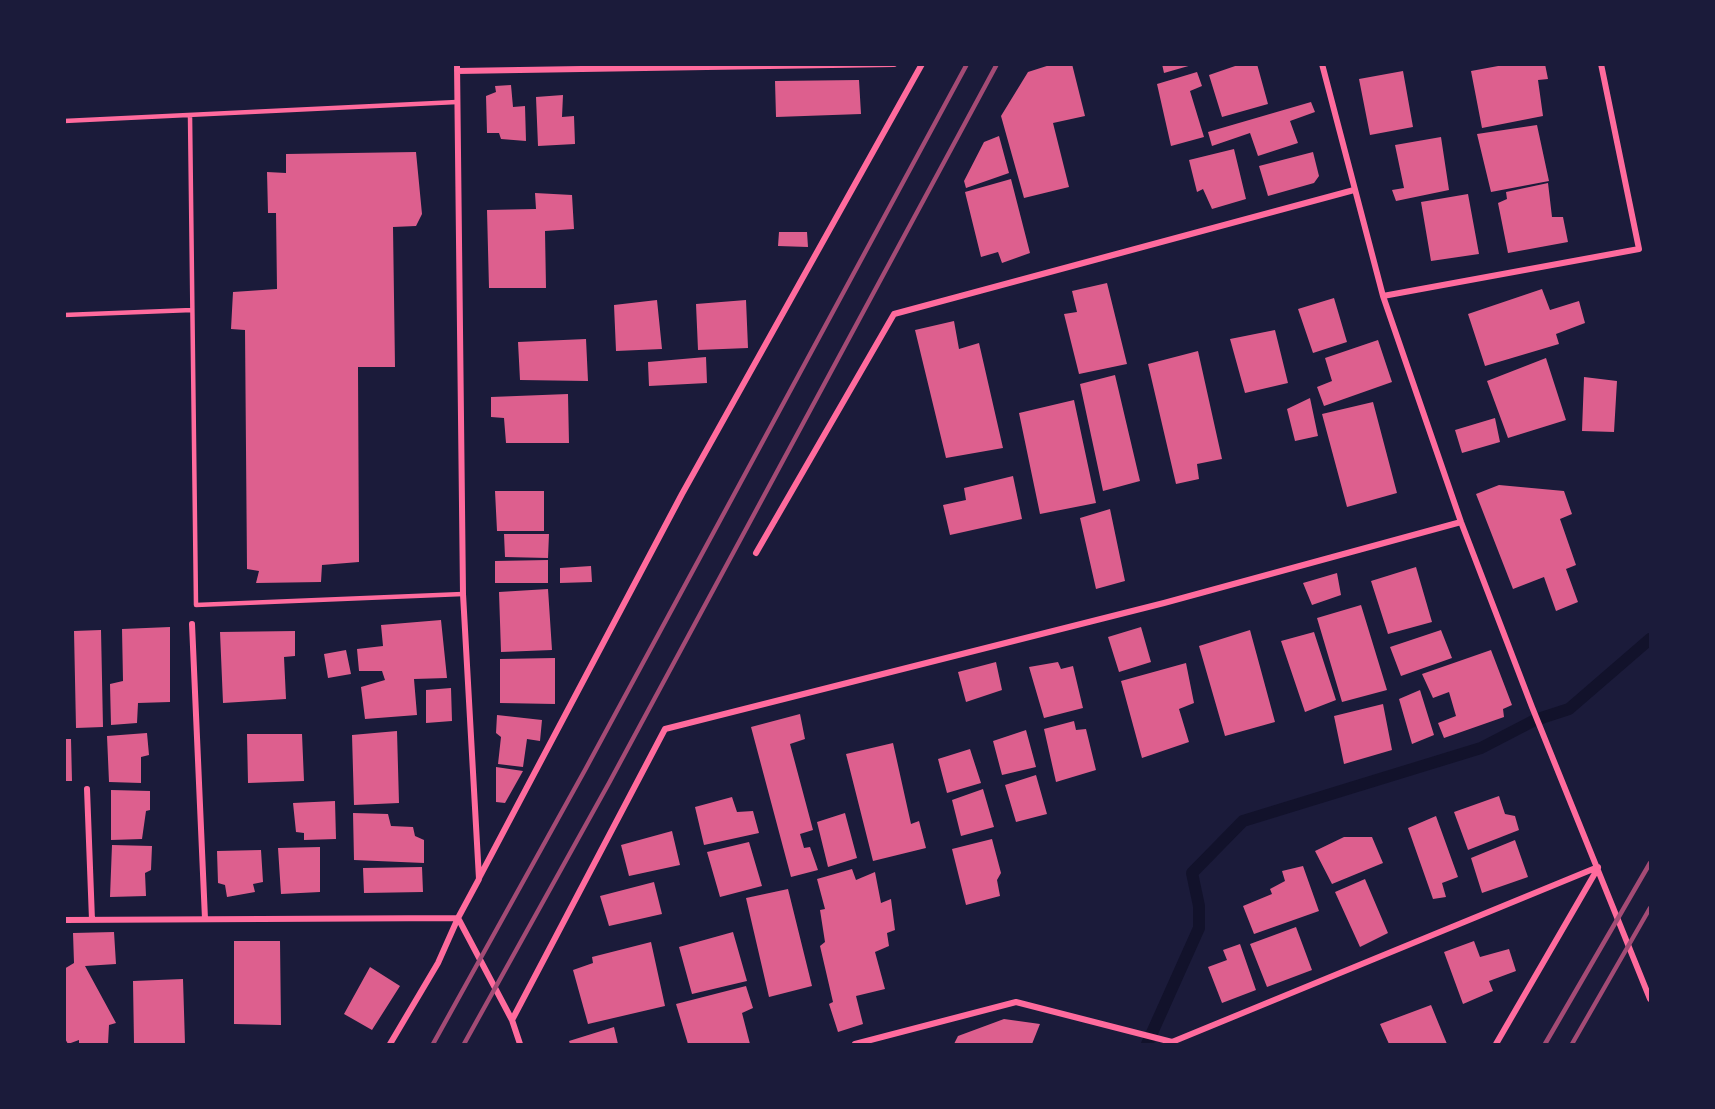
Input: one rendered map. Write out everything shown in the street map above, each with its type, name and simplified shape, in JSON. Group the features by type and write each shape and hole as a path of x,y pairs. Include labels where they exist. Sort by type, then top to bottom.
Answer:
{"street":[{"path":"479,879 463,594 457,68 894,64"},
{"path":"390,1044 438,963 458,918 682,494 922,64"},
{"path":"1322,64 1383,296 1461,522 1547,745 1650,999"},
{"path":"1383,296 1639,249 1601,64"},
{"path":"756,553 894,314 1354,190"},
{"path":"512,1020 665,729 1164,603 1461,522"},
{"path":"192,624 205,919"},
{"path":"87,789 92,920"},
{"path":"855,1044 1016,1002 1172,1043 1598,867"},
{"path":"1496,1044 1598,867"},
{"path":"458,918 512,1020 520,1044"},
{"path":"64,920 458,918"}],"lane":[{"path":"64,121 457,102"},
{"path":"190,115 196,606 463,594"},
{"path":"64,315 192,310"}],"building":[{"path":"1053,64 1072,64 1085,116 1053,123 1069,187 1024,198 1001,116 1028,72"},
{"path":"1162,64 1192,64 1192,65 1164,73"},
{"path":"1241,64 1257,64 1268,104 1222,117 1209,75"},
{"path":"1509,64 1545,64 1548,79 1538,80 1543,116 1482,128 1471,71"},
{"path":"1403,71 1413,127 1370,135 1359,79"},
{"path":"1197,72 1202,86 1190,91 1204,137 1171,146 1157,84"},
{"path":"859,80 861,114 776,117 775,81"},
{"path":"511,85 513,107 525,106 526,141 501,139 499,133 487,133 486,96 496,92 495,86"},
{"path":"563,95 562,117 574,116 575,144 538,146 536,97"},
{"path":"1311,102 1315,112 1290,121 1298,143 1258,156 1250,133 1212,146 1208,132"},
{"path":"1537,125 1549,181 1491,192 1477,134"},
{"path":"999,136 1009,173 966,188 964,181 984,142"},
{"path":"1441,137 1449,190 1396,201 1392,190 1404,188 1395,145"},
{"path":"1234,149 1246,199 1212,209 1203,189 1197,192 1189,160"},
{"path":"416,152 422,214 416,226 393,227 395,367 358,367 359,562 322,565 321,582 256,583 259,571 247,569 245,330 231,329 233,292 277,289 276,213 268,213 267,172 286,173 286,154"},
{"path":"1313,152 1319,176 1314,183 1268,196 1259,166"},
{"path":"1011,179 1030,253 1002,263 998,252 981,257 965,192"},
{"path":"1548,183 1552,217 1563,217 1568,242 1508,253 1498,203 1507,199 1506,192"},
{"path":"535,193 572,195 574,229 545,231 546,288 489,288 487,210 536,209"},
{"path":"1468,194 1479,254 1431,261 1421,202"},
{"path":"779,232 807,232 808,247 778,246"},
{"path":"1107,283 1127,364 1079,374 1064,314 1077,312 1072,291"},
{"path":"1542,289 1550,310 1579,301 1585,323 1556,334 1559,344 1485,366 1468,314"},
{"path":"1334,298 1347,342 1313,353 1298,309"},
{"path":"657,300 662,349 616,351 614,305"},
{"path":"746,300 748,348 698,350 696,304"},
{"path":"954,321 959,349 979,343 1003,448 946,458 915,330"},
{"path":"1275,330 1288,383 1245,393 1230,339"},
{"path":"586,339 588,381 520,380 518,342"},
{"path":"1378,340 1392,382 1324,406 1317,387 1332,381 1325,358"},
{"path":"1198,351 1222,459 1197,464 1199,479 1176,484 1148,364"},
{"path":"706,357 707,383 649,386 648,362"},
{"path":"1546,358 1566,420 1508,438 1487,381"},
{"path":"1115,375 1140,481 1103,491 1080,384"},
{"path":"1584,377 1617,381 1614,432 1582,431"},
{"path":"568,394 569,443 506,443 504,418 491,417 491,397"},
{"path":"1310,398 1318,436 1295,441 1287,409"},
{"path":"1074,400 1096,503 1040,514 1019,413"},
{"path":"1373,402 1397,493 1347,507 1322,414"},
{"path":"1495,418 1500,442 1462,453 1455,430"},
{"path":"1013,476 1022,519 950,535 943,505 966,500 964,488"},
{"path":"1499,485 1564,491 1572,514 1560,519 1576,565 1566,569 1578,602 1556,611 1544,577 1513,589 1476,494"},
{"path":"495,491 544,491 544,531 497,531"},
{"path":"1110,509 1125,581 1096,589 1080,518"},
{"path":"504,534 549,534 548,558 505,557"},
{"path":"548,560 548,583 495,583 495,561"},
{"path":"591,566 592,582 560,583 560,568"},
{"path":"1416,567 1432,622 1388,634 1371,581"},
{"path":"1337,573 1341,595 1312,605 1303,583"},
{"path":"548,589 552,650 501,652 499,592"},
{"path":"1361,605 1387,690 1342,702 1317,618"},
{"path":"441,620 447,678 414,679 417,715 365,719 361,687 385,680 382,671 359,671 357,649 383,646 381,625"},
{"path":"170,627 170,702 138,703 137,723 111,725 110,684 123,681 122,629"},
{"path":"1141,627 1151,662 1119,672 1108,637"},
{"path":"101,630 103,727 76,728 74,631"},
{"path":"1250,630 1275,722 1225,736 1199,646"},
{"path":"1441,630 1452,658 1401,676 1390,647"},
{"path":"295,631 295,656 284,657 286,699 223,703 220,632"},
{"path":"1314,632 1336,700 1305,712 1281,641"},
{"path":"346,650 351,674 328,678 324,654"},
{"path":"1491,650 1512,705 1503,709 1504,717 1444,738 1438,723 1456,716 1449,692 1433,698 1422,674"},
{"path":"555,658 555,704 500,703 500,659"},
{"path":"996,662 1002,690 966,702 958,672"},
{"path":"1058,662 1061,669 1073,666 1083,708 1044,718 1029,667"},
{"path":"1186,663 1194,703 1179,709 1189,742 1142,758 1121,681"},
{"path":"451,688 452,721 426,723 426,690"},
{"path":"1420,690 1434,735 1412,744 1399,699"},
{"path":"1383,704 1392,750 1344,764 1334,716"},
{"path":"800,714 805,739 790,744 813,830 800,834 804,848 810,847 818,870 791,877 751,727"},
{"path":"497,715 542,720 540,741 527,739 523,767 498,764 501,737 496,733"},
{"path":"1074,721 1076,730 1086,729 1096,770 1056,782 1044,729"},
{"path":"1026,730 1036,767 1002,775 993,741"},
{"path":"397,731 399,803 354,805 352,735"},
{"path":"147,733 149,755 141,757 141,783 109,782 107,736"},
{"path":"247,734 302,734 304,781 248,783"},
{"path":"64,739 71,739 72,781 64,781"},
{"path":"893,743 911,824 919,821 926,848 873,861 846,754"},
{"path":"970,749 981,783 947,793 938,759"},
{"path":"496,767 523,771 505,803 496,802"},
{"path":"1036,775 1047,814 1016,822 1005,785"},
{"path":"983,789 994,827 961,836 952,800"},
{"path":"111,790 150,791 150,810 146,811 142,839 111,840"},
{"path":"1499,796 1505,814 1515,816 1519,830 1468,850 1454,812"},
{"path":"732,797 737,812 753,811 759,833 704,845 695,807"},
{"path":"335,801 336,839 304,840 304,833 296,832 293,803"},
{"path":"353,813 388,814 391,826 413,827 415,836 424,840 424,863 354,860"},
{"path":"845,813 857,858 828,867 817,822"},
{"path":"1436,816 1458,877 1442,883 1446,897 1433,899 1408,828"},
{"path":"672,831 680,865 629,876 621,845"},
{"path":"1344,837 1372,837 1383,863 1332,884 1315,851"},
{"path":"992,839 1001,873 997,880 1000,896 966,905 952,849"},
{"path":"1515,840 1528,877 1482,893 1471,858"},
{"path":"749,842 762,886 720,897 707,852"},
{"path":"112,845 152,846 151,870 145,873 146,896 110,897"},
{"path":"320,847 320,892 281,894 278,848"},
{"path":"261,850 263,882 253,884 255,892 227,897 225,885 218,883 217,851"},
{"path":"1303,866 1319,911 1254,934 1243,906 1272,894 1270,889 1285,881 1282,871"},
{"path":"422,867 423,892 364,893 363,868"},
{"path":"852,869 856,880 875,872 881,903 891,899 895,930 887,933 889,946 875,952 885,989 856,996 863,1024 838,1032 829,1004 833,1002 820,946 825,942 820,910 825,909 817,879"},
{"path":"1365,879 1388,933 1360,947 1335,892"},
{"path":"654,882 662,914 609,926 600,896"},
{"path":"788,889 812,986 769,997 746,898"},
{"path":"1296,927 1312,970 1267,987 1250,944"},
{"path":"114,932 116,964 85,966 116,1023 109,1025 108,1044 79,1044 79,1040 68,1044 64,1037 64,969 74,963 73,933"},
{"path":"733,932 747,981 692,994 679,947"},
{"path":"234,941 280,941 281,1025 234,1024"},
{"path":"1474,941 1480,957 1509,949 1516,971 1489,981 1493,991 1463,1004 1444,952"},
{"path":"651,942 665,1006 588,1024 573,970 593,963 592,957"},
{"path":"1240,944 1256,990 1222,1003 1208,967 1227,960 1223,950"},
{"path":"370,967 400,986 372,1030 344,1014"},
{"path":"183,979 185,1044 134,1044 133,981"},
{"path":"746,986 753,1008 742,1013 750,1044 688,1044 676,1004"},
{"path":"1431,1005 1447,1044 1389,1044 1380,1024"},
{"path":"1004,1019 1040,1024 1032,1044 954,1044 958,1036"},
{"path":"614,1027 618,1044 570,1044 569,1041"}],"waterway":[{"path":"1147,1044 1199,928 1199,906 1192,873 1243,821 1481,748 1535,720 1569,709 1650,639"}],"railway":[{"path":"433,1044 585,770 967,64"},
{"path":"464,1044 609,783 997,64"},
{"path":"1545,1044 1650,863"},
{"path":"1572,1044 1650,908"}]}
